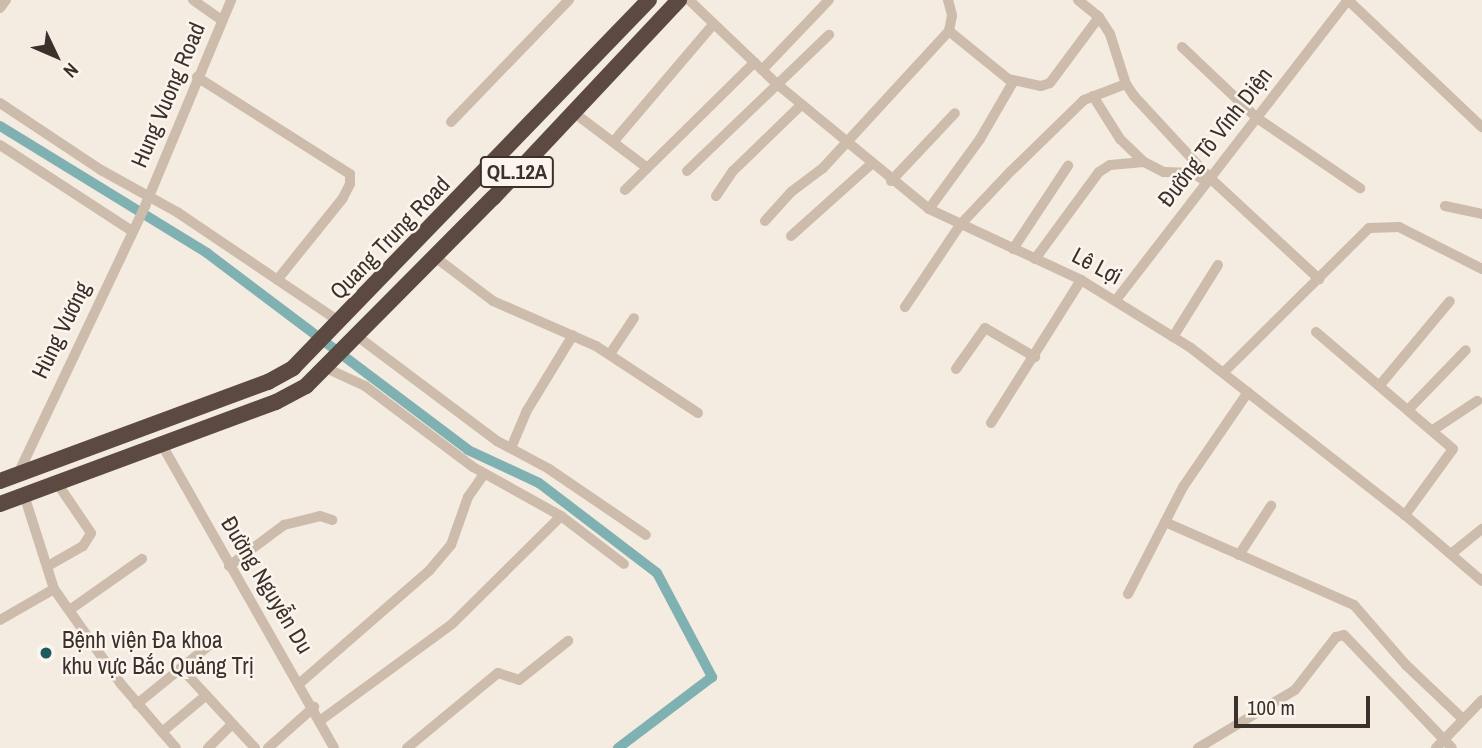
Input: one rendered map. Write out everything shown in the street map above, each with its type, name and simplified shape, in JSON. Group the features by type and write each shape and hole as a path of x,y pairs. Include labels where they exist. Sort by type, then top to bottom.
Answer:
{"highway":[{"name":"Quang Trung Road","path":"339,324 649,0"},
{"name":"Quang Trung Road","path":"355,339 493,198 679,0"},
{"path":"477,182 493,198"},
{"name":"QL.12A","path":"0,481 268,382 293,368 339,324"},
{"name":"QL.12A","path":"0,504 276,402 306,386 355,339"},
{"path":"199,408 206,429"},
{"path":"18,474 24,495"}],"street":[{"path":"0,8 6,0"},
{"path":"193,0 222,20"},
{"name":"Hung Vuong Road","path":"147,202 197,76 231,0"},
{"path":"451,122 569,0"},
{"name":"Lê Lợi","path":"689,0 712,26 801,105 870,165 929,209 1081,279 1173,337 1224,372 1405,515 1482,580"},
{"path":"625,190 646,167 829,0"},
{"path":"765,221 846,144 949,31 952,15 948,0"},
{"path":"1078,0 1100,17 1110,34 1126,84 1209,180 1319,279"},
{"path":"1348,0 1482,127"},
{"name":"Đường Tô Vĩnh Diện","path":"1116,300 1348,0"},
{"path":"949,31 1013,82 1050,83 1100,17"},
{"path":"614,141 712,26"},
{"path":"687,171 745,120 777,84 829,35"},
{"path":"1182,47 1257,118 1360,188"},
{"path":"197,76 350,174 351,184 343,198 277,281"},
{"path":"929,209 984,133 1013,82"},
{"path":"905,307 960,225 1075,108 1093,96 1126,84"},
{"path":"1093,96 1120,139 1144,162 1164,172 1193,173 1209,180"},
{"path":"0,103 147,202 177,212 339,324"},
{"path":"716,196 733,171 801,105"},
{"path":"573,113 646,167"},
{"path":"891,181 956,113"},
{"path":"0,145 133,229"},
{"path":"1035,259 1099,172 1110,165 1144,162"},
{"path":"791,236 870,165"},
{"path":"1013,249 1068,166"},
{"name":"Hùng Vương","path":"18,474 147,202"},
{"path":"1446,206 1482,214"},
{"path":"1224,372 1366,229 1394,226 1444,246 1482,269"},
{"path":"435,257 498,304 573,335 610,354 698,413"},
{"path":"1173,337 1218,265"},
{"path":"991,423 1035,357 1081,279"},
{"path":"1380,385 1450,301"},
{"path":"610,354 634,318"},
{"path":"956,369 985,328 1035,357"},
{"path":"1316,332 1433,430 1454,452 1405,515"},
{"path":"511,448 526,412 573,335"},
{"path":"355,339 427,392 646,535"},
{"path":"1408,410 1466,350"},
{"path":"329,364 365,386 484,474 561,516 624,564"},
{"path":"1128,594 1193,471 1248,392"},
{"path":"1433,430 1476,401"},
{"name":"Đường Nguyễn Du","path":"162,445 229,566 314,707 334,748"},
{"path":"300,683 442,557 454,538 468,497 484,474"},
{"path":"48,566 83,546 91,533 57,483"},
{"path":"24,495 54,589 137,704 176,748"},
{"path":"1239,555 1271,506"},
{"path":"229,566 284,525 320,516 332,520"},
{"path":"321,720 473,607 561,516"},
{"path":"1166,522 1354,605 1406,665 1463,719"},
{"path":"1451,554 1482,529"},
{"path":"71,609 142,559"},
{"path":"0,621 54,589"},
{"path":"1198,748 1295,690 1336,637 1344,635 1444,746 1463,719 1482,700"},
{"path":"137,704 218,638"},
{"path":"407,748 498,673 519,680 568,641"},
{"path":"181,668 204,697 255,748"},
{"path":"162,732 204,697"},
{"path":"268,748 314,707"},
{"path":"208,748 231,725"}],"waterway":[{"path":"0,126 207,253 468,450 539,483 657,573 712,677 618,748"}],"place":[{"name":"Bệnh viện Đa khoa khu vực Bắc Quảng Trị","path":"46,653"}]}
